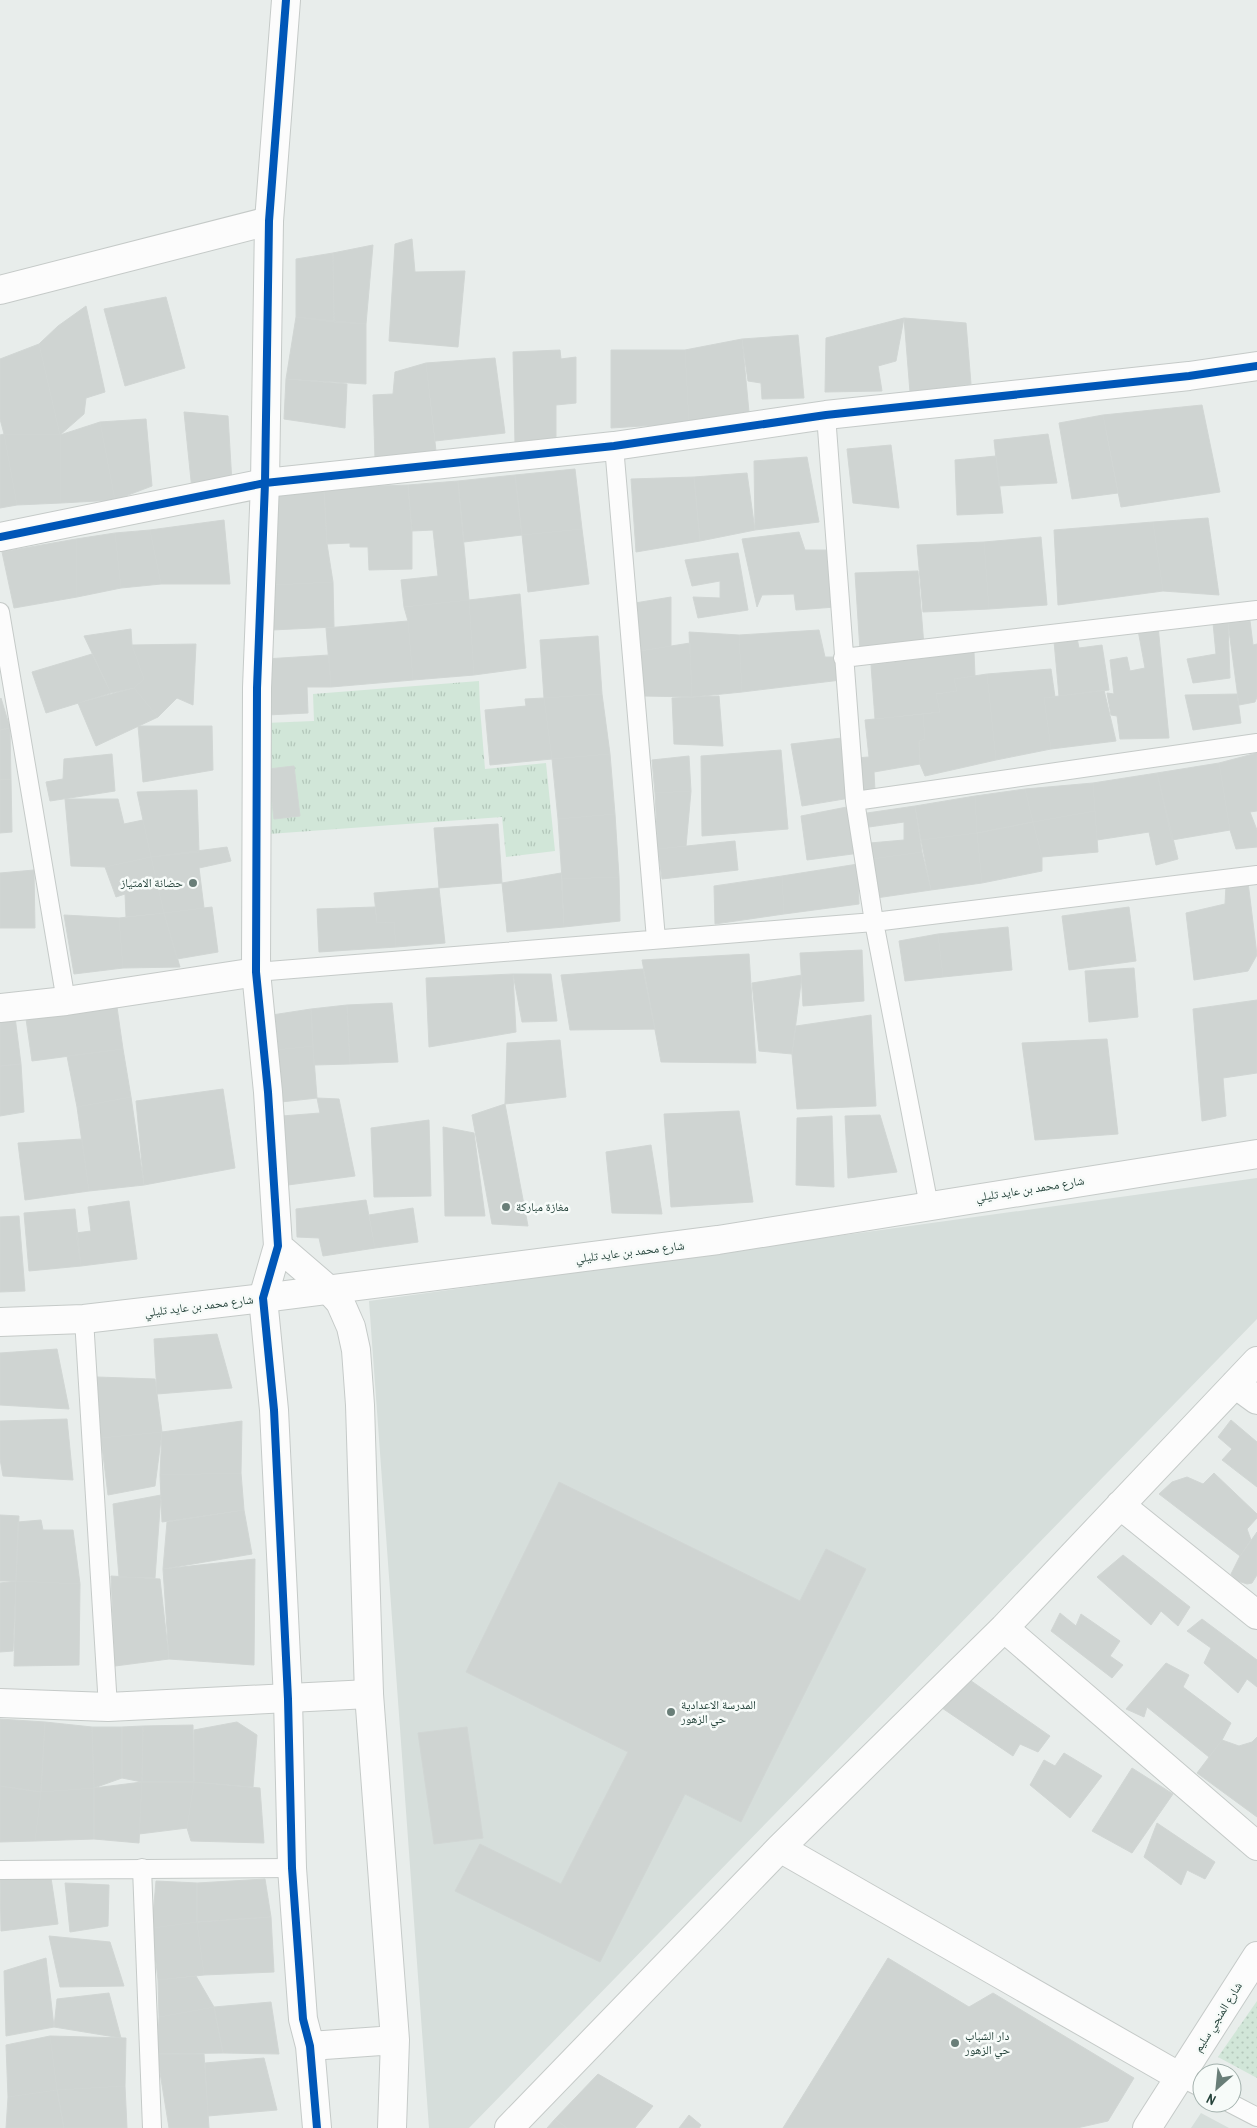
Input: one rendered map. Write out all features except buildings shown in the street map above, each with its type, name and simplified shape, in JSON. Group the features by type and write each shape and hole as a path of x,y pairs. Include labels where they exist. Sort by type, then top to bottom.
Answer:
{"street":[{"path":"286,0 269,221 265,483 257,688 256,972 268,1092 278,1246 263,1298 274,1410 288,1700 292,1868 303,2019 310,2046 317,2128"},
{"path":"0,290 269,221"},
{"path":"0,537 265,483 614,446 826,415 1189,376 1257,366"},
{"path":"0,1008 66,1001 256,972"},
{"name":"شارع محمد بن عايد تليلي","path":"0,1322 84,1319 329,1290 718,1240 1257,1154"},
{"path":"278,1246 329,1290 340,1302 356,1350 360,1405 369,1694 395,2040 392,2128"},
{"path":"509,2128 780,1848 1004,1628 1257,1361"},
{"path":"1235,1384 1257,1400"},
{"path":"1120,1505 1257,1615"},
{"path":"1004,1628 1257,1846"},
{"path":"0,1703 108,1707 288,1700 369,1694"},
{"path":"780,1848 1191,2083"},
{"name":"شارع المنجي سليم","path":"1147,2128 1191,2083 1257,1956"},
{"path":"310,2046 395,2040"}],"lane":[{"path":"826,415 855,802 874,922 929,1206"},
{"path":"614,446 656,939"},
{"path":"844,658 1257,610"},
{"path":"0,612 66,1001"},
{"path":"855,802 1257,743"},
{"path":"256,972 874,922 1257,876"},
{"path":"84,1319 108,1707"},
{"path":"142,1868 152,2128"},
{"path":"0,1870 292,1868"},
{"path":"1242,2109 1257,2117"}],"shaded area":[{"path":"1257,1178 1257,1319 469,2128 429,2128 369,1301"},
{"path":"1201,2113 1229,2128 1191,2128"}],"green space":[{"path":"479,681 485,769 546,763 555,851 506,857 502,817 269,834 265,723 314,721 313,694"},
{"path":"1257,2001 1257,2078 1242,2070 1242,2063 1229,2063 1218,2057"}],"cycle path":[{"path":"286,0 269,221 265,483 257,688 256,972 268,1092 278,1246 263,1298 274,1410 288,1699 292,1868 303,2019 310,2046 317,2128"},
{"path":"0,537 265,483 614,446 826,415 1189,376 1257,366"}],"place":[{"name":"حضانة الامتياز","path":"193,883"},
{"name":"مغازة مباركة","path":"506,1207"},
{"name":"المدرسة الاعدادية حي الزهور","path":"671,1712"},
{"name":"دار الشباب حي الزهور","path":"955,2043"}]}
